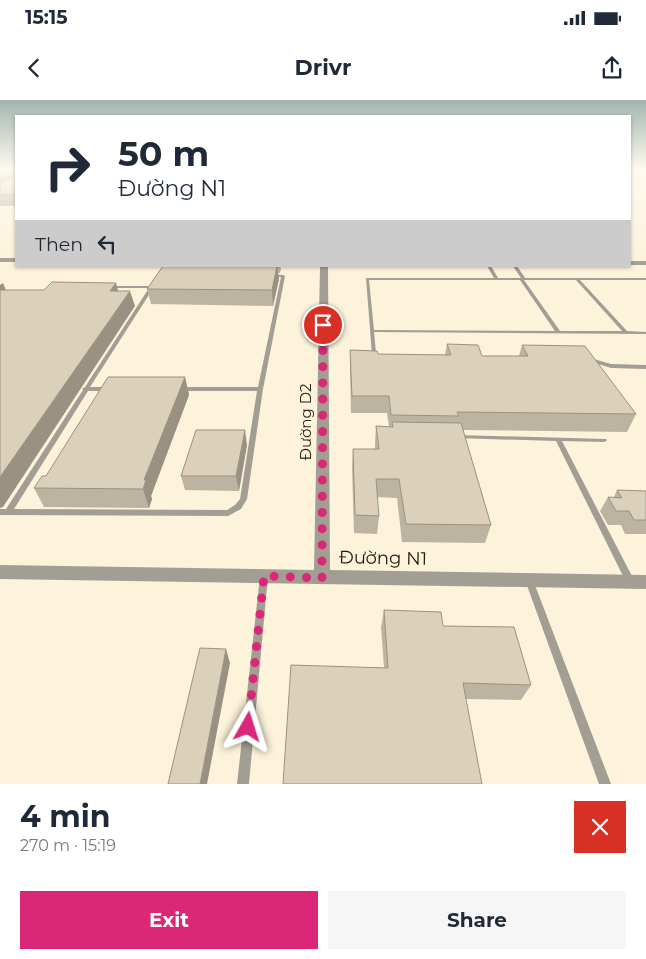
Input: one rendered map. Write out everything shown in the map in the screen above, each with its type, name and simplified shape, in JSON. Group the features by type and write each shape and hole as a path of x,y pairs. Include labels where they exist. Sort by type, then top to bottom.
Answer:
{"street":[{"path":"0,260 15,260"},
{"path":"631,263 646,263"},
{"name":"Đường D2","path":"322,578 324,267"},
{"name":"Đường N1","path":"0,572 638,582"}],"lane":[{"path":"490,267 497,279"},
{"path":"516,267 558,332"},
{"path":"0,512 228,514 238,507 243,499 260,389 283,276 263,275"},
{"path":"382,356 374,354 367,279 646,279"},
{"path":"577,279 626,333"},
{"path":"8,512 85,389 156,281"},
{"path":"103,287 152,287"},
{"path":"372,331 646,333"},
{"path":"584,358 611,366 646,367"},
{"path":"85,389 114,389"},
{"path":"173,389 260,389"},
{"path":"452,437 604,440"},
{"path":"558,439 638,582"},
{"path":"242,784 264,576"},
{"path":"529,580 605,784"}],"building":[{"path":"162,267 277,267 272,290 147,289"},
{"path":"52,282 116,283 110,291 130,291 0,477 0,290 44,290"},
{"path":"447,344 478,345 482,356 528,356 522,345 585,346 636,414 457,412 459,416 391,415 389,396 352,396 350,350 377,351 378,354 451,355"},
{"path":"108,377 185,377 144,480 146,480 143,489 34,488 42,476 46,476"},
{"path":"392,422 461,423 491,525 406,524 399,479 376,479 379,516 355,515 353,449 379,449 376,426 393,427"},
{"path":"196,430 245,430 236,476 181,476"},
{"path":"617,490 646,491 646,520 634,520 629,511 616,511 608,497 622,498"},
{"path":"384,610 441,612 443,626 514,627 531,685 463,683 482,784 283,784 291,665 388,668"},
{"path":"200,648 226,649 200,784 168,784"}],"route":[{"path":"248,727 264,576 322,578 323,325"}]}
